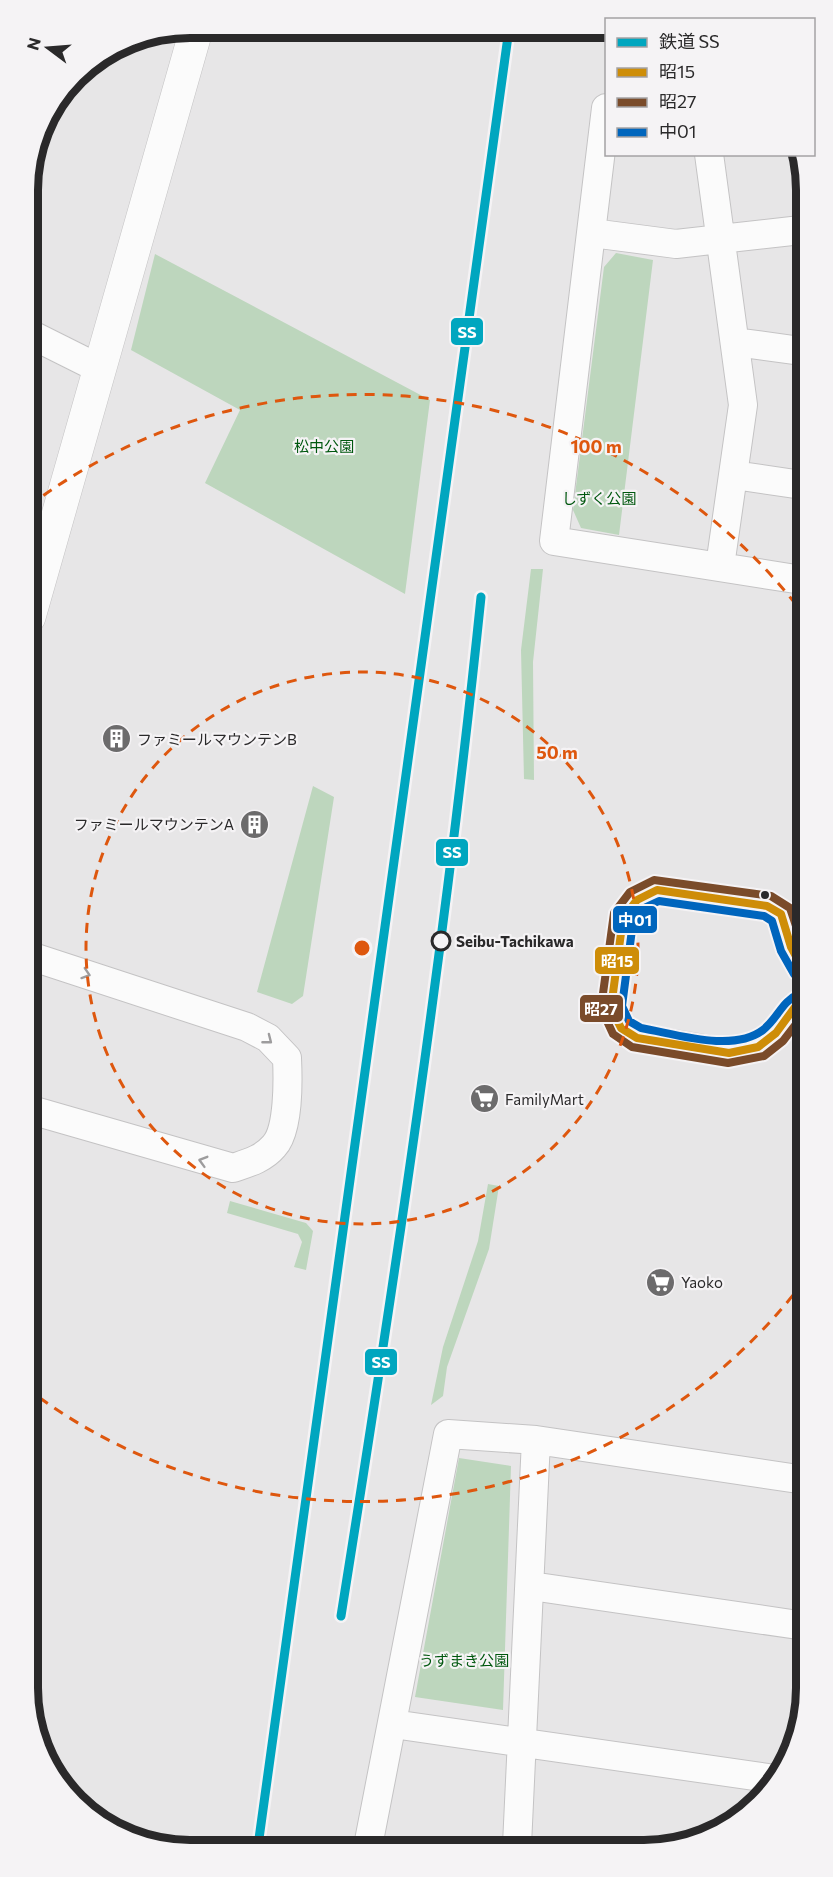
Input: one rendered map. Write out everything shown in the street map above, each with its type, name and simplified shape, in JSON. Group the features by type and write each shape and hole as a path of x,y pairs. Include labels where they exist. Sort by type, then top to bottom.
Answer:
{"street":[{"path":"38,585 194,38"},
{"path":"605,117 554,541 796,579"},
{"path":"709,156 743,405 720,566"},
{"path":"592,233 676,244 796,231"},
{"path":"38,338 98,368"},
{"path":"735,342 796,350"},
{"path":"734,475 796,484"},
{"path":"795,951 781,914 767,906 657,890 637,900 623,918 611,1008 621,1028 637,1038 729,1053 758,1047 776,1033 795,1010"},
{"path":"38,959 247,1027 268,1038 287,1058 289,1098 276,1145 255,1161 233,1168 38,1112"},
{"path":"369,1840 448,1434 536,1440 795,1479"},
{"path":"517,1840 531,1586 536,1440"},
{"path":"531,1586 795,1625"},
{"path":"393,1724 766,1778"}],"green space":[{"name":"しずく公園","path":"616,253 653,260 619,535 581,528 573,510 604,267"},
{"name":"松中公園","path":"155,254 430,400 405,594 205,483 240,410 131,350"},
{"path":"531,569 543,569 533,662 534,780 524,779 521,650"},
{"path":"313,786 334,797 303,996 292,1004 257,992"},
{"path":"488,1184 499,1186 489,1249 447,1367 443,1396 431,1405 443,1347 478,1241"},
{"path":"230,1201 306,1223 313,1231 306,1270 294,1267 302,1242 298,1234 227,1213"},
{"name":"うずまき公園","path":"459,1458 511,1466 503,1710 415,1697"}],"rail line":[{"name":"SS","path":"259,1840 508,38"},
{"name":"SS","path":"341,1616 381,1362 436,980 481,597"}],"transit line":[{"name":"昭27","path":"795,1025 783,1041 764,1056 728,1063 632,1047 613,1034 601,1008 614,913 630,892 654,880 771,896 790,908 796,925"},
{"name":"昭15","path":"795,955 781,914 767,906 657,890 637,900 623,918 611,1008 621,1028 637,1038 729,1053 758,1047 776,1033 795,1007"},
{"name":"中01","path":"794,974 781,951 772,921 764,916 659,901 644,908 633,922 622,1006 629,1021 641,1028 720,1041 751,1037 763,1030 784,1005 795,996"}],"place":[{"name":"ファミールマウンテンB","path":"116,739"},
{"name":"ファミールマウンテンA","path":"255,824"},
{"name":"Seibu-Tachikawa","path":"441,941"},
{"name":"FamilyMart","path":"484,1099"},
{"name":"Yaoko","path":"660,1282"}]}
